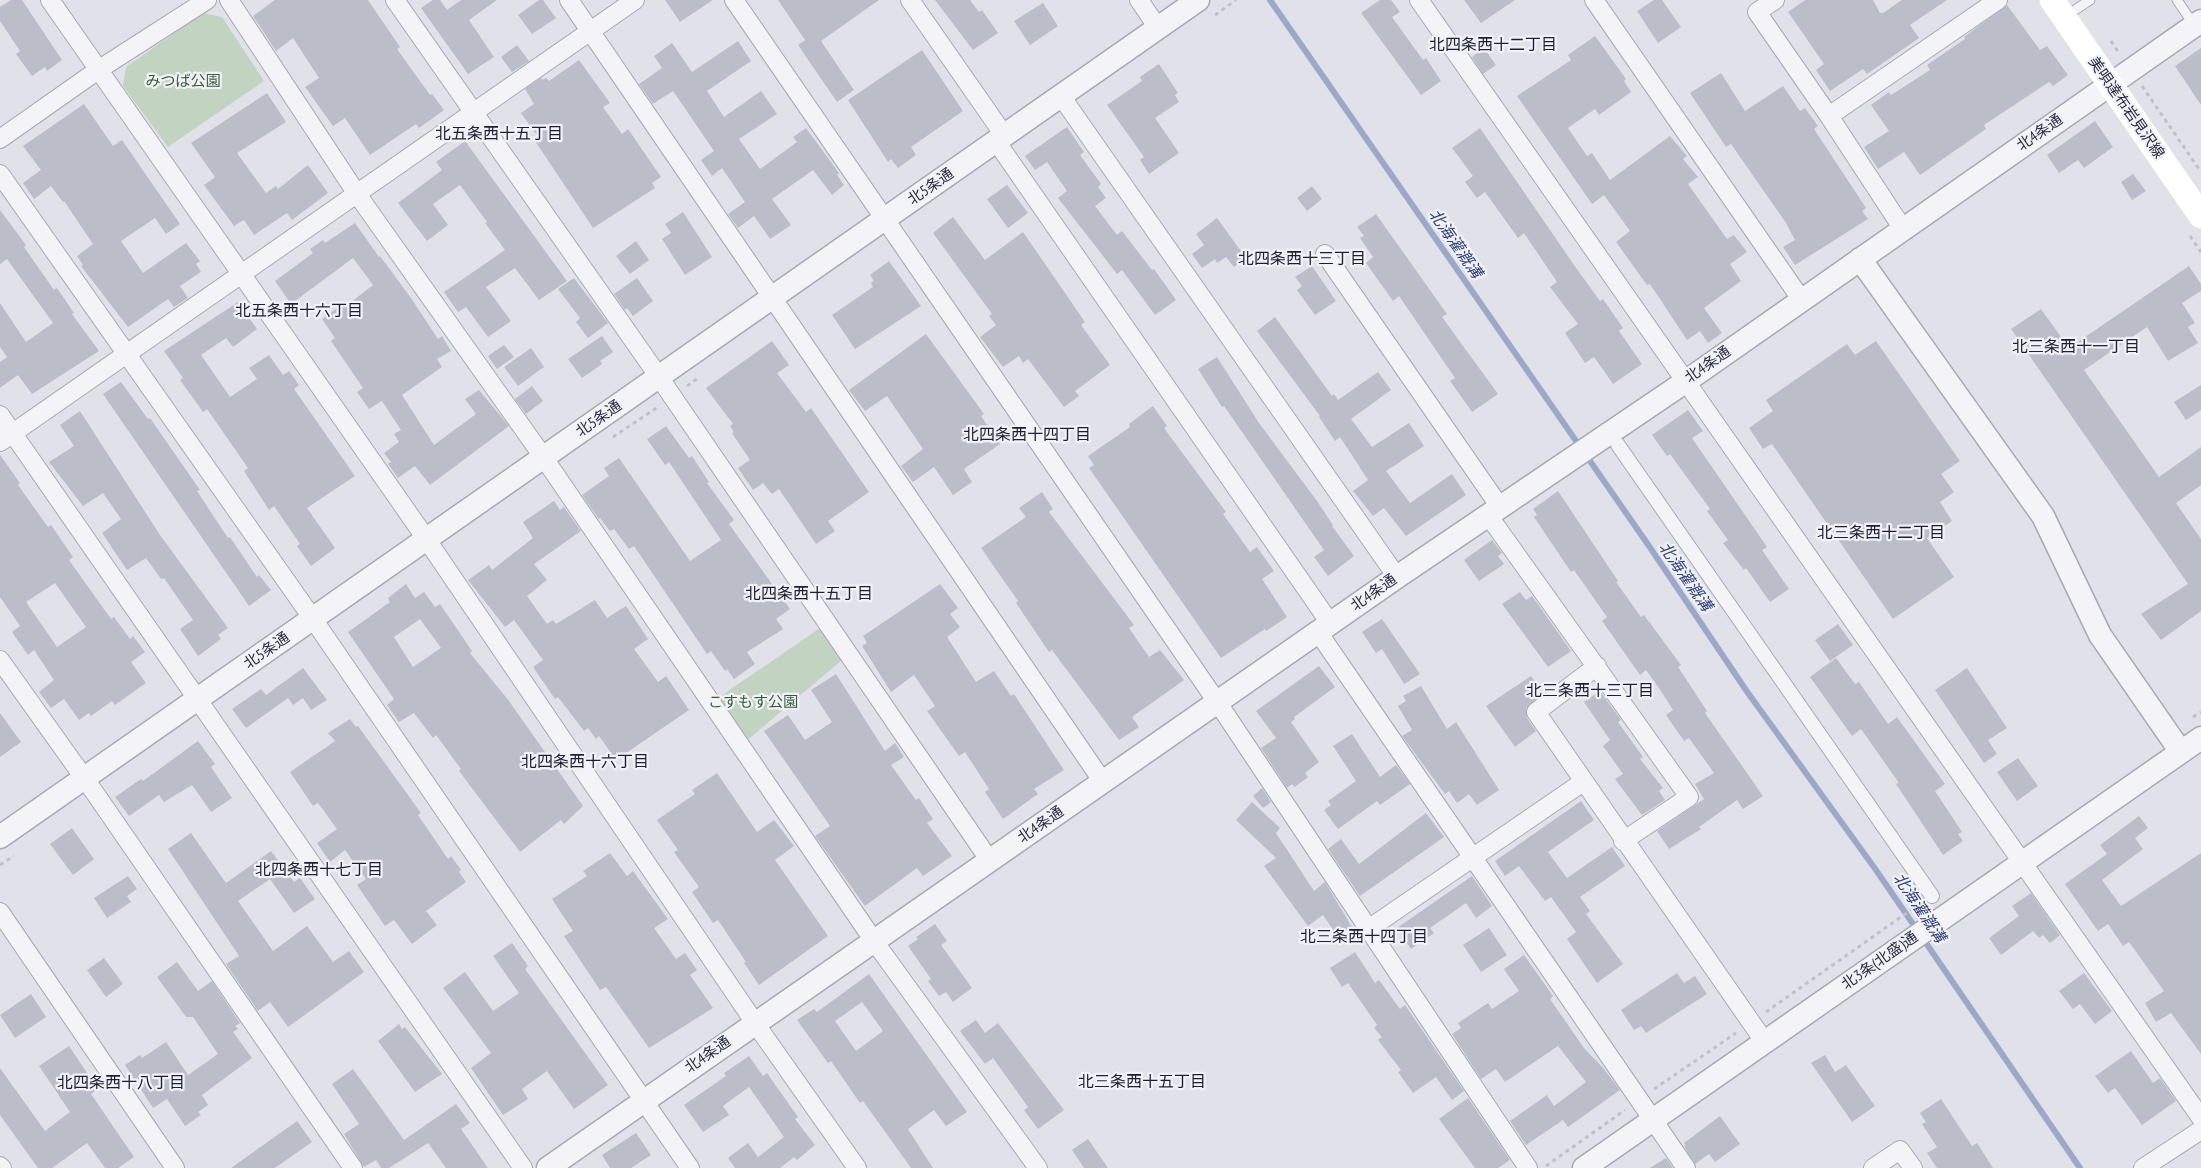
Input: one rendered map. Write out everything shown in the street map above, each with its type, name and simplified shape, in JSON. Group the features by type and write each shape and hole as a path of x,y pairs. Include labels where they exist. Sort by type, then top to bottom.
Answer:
{"main road":[{"name":"美唄達布岩見沢線","path":"2058,9 2201,216"}],"street":[{"path":"50,0 426,540 755,1023 857,1168"},
{"path":"0,139 98,70 207,0"},
{"path":"229,0 357,194 544,458 874,941 1030,1165"},
{"path":"395,0 659,377 990,861"},
{"path":"569,0 1103,782"},
{"path":"6,438 635,0"},
{"path":"734,0 1216,702 1528,1168"},
{"path":"910,0 1473,857 1686,1168"},
{"path":"1139,0 1158,28"},
{"name":"北5条通","path":"0,837 1198,0"},
{"path":"1419,0 2201,1118"},
{"path":"1594,0 1801,299"},
{"path":"1775,0 1756,12 1829,116 1903,229"},
{"path":"1829,116 1998,0"},
{"name":"北4条通","path":"548,1168 1397,576 1685,382 2198,23"},
{"path":"1061,96 1397,576"},
{"path":"0,174 313,619 690,1168"},
{"path":"1325,254 1597,666 1689,797 1623,842"},
{"path":"1860,259 2043,516 2100,635 2181,752"},
{"path":"0,415 6,438 198,699 524,1168"},
{"path":"1618,445 1932,896"},
{"path":"0,660 85,779 353,1168"},
{"path":"1597,666 1536,712 1623,842 1764,1041"},
{"name":"北3条(北盛)通","path":"1584,1168 2201,738"},
{"path":"1367,930 1582,782"},
{"path":"0,912 175,1168"},
{"path":"2144,1168 2201,1130"},
{"path":"1873,1168 1900,1150 1913,1168"}],"lane":[{"path":"2058,9 2090,0"},
{"path":"2177,0 2198,23"}],"path":[{"path":"1543,1168 1912,909"}],"green space":[{"name":"みつば公園","path":"203,13 222,17 264,81 168,147 123,86 126,67"},
{"name":"こすもす公園","path":"826,624 848,655 745,742 715,700"}],"building":[{"path":"11,0 22,0 62,60 47,71 45,67 32,76 16,54 20,51 0,21 0,7"},
{"path":"275,0 368,0 400,47 397,49 430,95 432,94 444,110 419,128 416,124 370,155 345,118 333,126 305,87 319,78 293,38 276,51 253,16"},
{"path":"433,0 440,0 447,10 461,0 497,0 469,20 494,57 468,74 421,8"},
{"path":"539,0 543,0 556,18 532,34 518,15"},
{"path":"665,0 713,0 680,22"},
{"path":"778,0 879,0 821,41 854,90 837,102 798,45 805,40"},
{"path":"935,0 970,0 979,12 982,10 998,33 973,50"},
{"path":"1380,0 1391,0 1400,12 1392,17 1423,60 1426,58 1441,81 1421,95 1361,13"},
{"path":"1464,0 1515,0 1481,23"},
{"path":"1654,0 1662,0 1681,27 1658,43 1637,11"},
{"path":"1805,0 1873,0 1880,13 1883,13 1902,0 1947,0 1910,25 1919,38 1867,74 1863,69 1830,91 1816,70 1824,64 1788,12"},
{"path":"1043,3 1058,26 1030,45 1014,21"},
{"path":"2007,5 2040,50 2047,46 2068,75 2053,86 2049,82 1984,125 1986,129 1920,175 1904,152 1878,169 1864,147 1889,131 1871,105 1889,92 1891,95 1930,70 1927,65 1965,39 1964,37"},
{"path":"1595,36 1626,79 1624,81 1631,92 1599,115 1595,109 1568,128 1587,156 1592,153 1610,180 1670,136 1687,156 1683,159 1698,177 1688,184 1727,239 1734,235 1747,252 1730,264 1741,281 1704,308 1722,333 1708,343 1700,331 1687,340 1650,284 1647,285 1616,242 1630,231 1604,195 1592,204 1517,96 1571,60 1568,55"},
{"path":"738,41 751,61 707,91 724,117 761,91 777,114 739,139 760,169 797,142 793,137 806,128 839,173 837,175 844,185 832,195 813,170 772,199 791,225 770,239 754,216 738,228 728,214 745,202 722,168 712,176 701,160 714,151 673,91 653,104 639,84 662,68 654,56 672,43 692,72"},
{"path":"517,45 529,61 512,72 501,57"},
{"path":"1484,48 1496,65 1483,74 1472,57"},
{"path":"2201,48 2201,105 2175,66"},
{"path":"922,50 963,111 911,147 916,155 898,168 891,159 888,162 848,100"},
{"path":"579,60 610,103 603,107 622,134 628,129 661,177 652,183 655,188 593,228 535,141 539,138 521,113 534,104 525,89 541,78 543,80 546,78 549,81"},
{"path":"1159,64 1178,93 1175,95 1179,102 1155,118 1179,153 1149,174 1140,160 1144,157 1107,105 1142,81 1140,77"},
{"path":"1721,73 1745,111 1783,86 1800,111 1805,108 1818,126 1814,129 1866,208 1862,211 1868,219 1795,265 1783,247 1795,240 1786,223 1731,144 1726,147 1690,93"},
{"path":"267,93 286,122 237,153 266,193 276,186 278,189 308,165 328,193 292,220 287,213 254,235 244,220 234,226 204,185 215,177 191,143"},
{"path":"84,104 113,146 122,140 180,224 166,234 155,218 121,241 143,273 186,243 200,261 196,264 201,272 180,286 188,298 174,307 168,299 128,327 81,266 83,265 77,256 93,244 64,201 51,186 34,199 23,183 41,170 23,146"},
{"path":"2095,121 2113,147 2084,168 2078,160 2059,173 2047,155"},
{"path":"1067,127 1084,152 1080,155 1101,184 1098,187 1106,198 1095,206 1117,235 1122,231 1152,270 1154,269 1176,300 1155,315 1122,270 1117,274 1058,198 1067,191 1047,162 1035,170 1025,156"},
{"path":"1480,128 1574,265 1600,301 1603,299 1623,328 1619,331 1642,364 1613,384 1594,357 1585,363 1565,333 1578,324 1550,287 1557,282 1524,233 1518,238 1485,192 1477,198 1465,182 1473,176 1452,148"},
{"path":"465,141 567,281 539,300 515,268 486,287 511,321 488,337 466,307 458,312 444,292 505,250 485,223 487,222 460,185 433,204 448,225 427,241 398,203 442,170 436,162"},
{"path":"2133,174 2146,191 2132,200 2121,182"},
{"path":"1007,185 1028,213 1008,228 987,199"},
{"path":"1312,186 1322,199 1307,211 1297,198"},
{"path":"0,210 26,245 24,247 54,290 57,288 74,313 72,314 99,351 32,394 18,375 0,388 0,362 7,357 0,347 0,303 26,342 53,323 7,259 0,264"},
{"path":"683,212 712,257 685,275 662,239 671,233 665,224"},
{"path":"1376,214 1447,314 1442,317 1498,394 1472,412 1450,381 1455,378 1399,296 1393,301 1366,263 1373,257 1360,238 1364,236 1357,227"},
{"path":"953,217 985,260 1023,232 1085,322 1081,325 1110,365 1075,391 1079,396 1064,407 1028,359 1023,363 1019,356 1003,367 980,337 996,325 989,316 992,314 933,233"},
{"path":"1217,218 1246,258 1234,267 1226,257 1217,263 1215,259 1202,268 1192,254 1204,245 1196,234"},
{"path":"355,223 411,298 438,339 442,336 451,351 437,359 442,367 402,395 434,445 476,414 465,399 479,390 509,426 430,485 415,466 398,478 388,464 391,462 384,453 399,442 394,434 401,430 382,401 369,409 357,392 363,388 331,341 335,338 322,319 344,303 346,306 373,285 353,258 291,304 275,281 313,253 310,249 323,240 325,243"},
{"path":"636,241 649,260 630,274 616,256"},
{"path":"889,261 921,306 855,349 832,315 873,287 871,283 874,281 870,275"},
{"path":"1312,266 1336,301 1315,315 1297,290 1302,286 1295,277"},
{"path":"2189,266 2201,284 2201,291 2182,303 2195,323 2188,327 2198,343 2168,361 2147,327 2084,370 2159,477 2201,447 2201,485 2176,503 2201,539 2201,611 2161,640 2141,614 2188,584 2011,329 2041,309 2069,348"},
{"path":"574,278 608,323 588,338 576,322 580,318 558,289"},
{"path":"637,278 653,301 633,316 627,308 625,310 614,294"},
{"path":"238,302 257,329 233,347 226,338 201,355 230,397 257,379 249,368 269,355 283,375 289,371 299,385 294,389 355,476 307,508 335,548 311,566 297,546 300,544 274,506 269,510 244,471 248,468 207,409 203,412 180,380 183,378 164,351"},
{"path":"1275,317 1332,396 1334,394 1338,400 1378,372 1391,390 1351,419 1372,447 1409,423 1424,446 1386,471 1410,503 1452,474 1466,495 1406,536 1384,508 1373,516 1353,491 1368,480 1340,437 1335,441 1320,416 1257,331"},
{"path":"926,334 984,414 981,416 1000,444 964,469 972,482 953,495 934,467 913,482 901,466 923,449 887,396 865,411 849,390"},
{"path":"602,336 613,352 600,361 602,364 582,378 568,359"},
{"path":"772,341 789,365 777,373 806,412 811,408 869,492 828,521 835,531 816,544 779,489 772,494 763,483 753,490 738,468 750,460 732,433 734,432 730,426 733,424 706,388"},
{"path":"1876,341 1960,461 1941,474 1954,492 1940,502 1952,521 1927,538 1954,577 1893,619 1772,444 1763,449 1749,428 1773,411 1766,400 1847,344 1855,355"},
{"path":"504,345 514,357 497,369 488,356"},
{"path":"531,348 544,367 518,386 504,367"},
{"path":"1217,357 1259,423 1317,501 1332,526 1354,556 1328,576 1314,557 1324,550 1224,406 1222,407 1198,369"},
{"path":"121,382 148,419 150,418 200,490 197,491 228,538 230,537 257,577 259,575 271,590 249,606 103,394"},
{"path":"2201,385 2201,410 2186,420 2174,402"},
{"path":"532,386 543,401 526,414 515,399"},
{"path":"1153,406 1167,426 1164,428 1226,512 1223,514 1250,552 1257,547 1274,571 1262,579 1287,617 1221,658 1089,468 1094,465 1088,456 1130,427 1129,424"},
{"path":"1688,410 1703,431 1692,438 1767,547 1762,550 1789,589 1770,602 1746,568 1744,570 1723,543 1728,540 1707,511 1710,509 1670,454 1667,456 1652,435"},
{"path":"80,411 160,535 228,628 218,635 221,639 198,656 180,629 193,620 164,578 161,579 146,558 127,570 102,533 121,519 103,493 83,506 49,462 74,446 60,425"},
{"path":"666,426 689,458 692,456 709,482 707,483 734,520 729,524 790,609 776,619 783,629 747,652 755,664 734,679 727,669 725,671 711,651 707,654 634,546 629,549 614,529 610,531 582,495 609,476 604,468 619,458 690,561 721,540 669,462 665,465 647,439"},
{"path":"0,455 20,483 18,485 48,527 51,525 73,557 69,560 111,619 114,617 130,639 133,636 145,652 131,662 146,683 115,705 112,701 91,716 89,713 79,720 64,699 51,708 39,692 54,680 34,650 28,655 12,632 20,626 0,597","holes":["55,583 86,627 57,647 26,602"]},
{"path":"1558,491 1618,581 1616,582 1641,617 1644,615 1681,665 1678,667 1707,711 1705,713 1763,796 1743,809 1737,800 1699,827 1701,829 1669,849 1657,831 1704,799 1695,784 1714,773 1689,738 1684,741 1666,715 1673,710 1659,688 1646,670 1640,675 1602,621 1607,617 1574,570 1571,572 1534,517 1537,515 1533,509"},
{"path":"1042,492 1053,509 1049,512 1134,625 1129,628 1149,657 1160,650 1184,680 1132,717 1139,727 1119,740 1052,650 1049,652 1016,603 1018,601 981,548 1026,517 1019,508"},
{"path":"554,501 560,510 564,507 581,531 534,564 547,580 527,596 547,624 553,620 556,624 595,600 607,618 626,606 648,639 634,649 658,682 666,676 689,710 616,760 599,736 596,739 588,728 584,731 558,697 555,699 533,667 543,660 514,620 505,627 468,580 489,565 492,570 533,538 523,522"},
{"path":"1492,540 1502,553 1498,556 1504,564 1479,581 1464,560"},
{"path":"406,584 415,598 424,592 435,607 440,604 472,651 470,653 509,701 583,806 564,824 561,820 520,852 459,771 461,769 436,735 433,738 414,713 399,722 387,705 394,699 348,632 390,602 388,598","holes":["420,619 441,648 413,667 394,637"]},
{"path":"940,584 958,608 950,614 960,627 947,637 976,682 994,671 1011,696 1014,694 1064,770 1034,789 1038,794 1003,819 985,792 989,789 965,752 959,756 927,711 935,706 914,675 891,692 862,646 867,643 863,636"},
{"path":"1520,592 1526,600 1532,596 1571,651 1548,667 1502,604"},
{"path":"1382,619 1420,674 1404,684 1382,649 1376,653 1362,632"},
{"path":"1838,624 1853,645 1830,661 1815,640"},
{"path":"1836,658 1855,684 1859,682 1888,724 1897,717 1945,784 1935,791 1962,832 1958,834 1963,841 1943,855 1896,784 1899,783 1861,729 1852,736 1810,677"},
{"path":"1319,666 1335,687 1294,717 1295,719 1291,722 1319,762 1305,773 1308,777 1295,787 1292,784 1287,788 1261,748 1276,738 1256,711"},
{"path":"303,668 327,700 311,710 303,698 293,705 288,698 246,728 232,709 261,689 266,695"},
{"path":"1967,668 2007,728 1988,740 1997,754 1984,763 1935,690"},
{"path":"836,674 885,751 895,743 904,757 891,765 916,800 919,798 933,819 927,823 952,856 923,876 917,868 865,906 815,836 830,826 764,731 788,715 805,740 832,722 811,690"},
{"path":"1531,676 1543,693 1526,708 1527,718 1536,731 1515,747 1486,706"},
{"path":"1421,686 1447,729 1456,722 1499,790 1477,805 1469,794 1457,803 1449,791 1445,794 1402,736 1412,730 1398,706 1406,701 1403,696"},
{"path":"1600,691 1621,720 1618,722 1643,757 1640,759 1663,788 1659,791 1665,800 1642,815 1615,779 1623,774 1603,746 1610,740 1584,702"},
{"path":"0,713 21,742 0,757"},
{"path":"350,719 356,727 358,726 421,813 418,815 448,859 451,856 461,870 459,872 466,882 426,911 437,925 412,944 394,920 385,926 357,885 366,879 345,850 330,862 317,843 337,829 318,803 313,806 290,772 335,741 328,733"},
{"path":"1352,734 1380,777 1396,765 1410,784 1380,805 1377,801 1338,829 1324,810 1331,805 1328,801 1356,781 1333,746"},
{"path":"198,741 215,764 211,767 232,798 211,812 192,785 164,802 159,795 129,816 115,797 141,779 143,781"},
{"path":"2018,758 2038,786 2017,801 1997,772"},
{"path":"717,773 757,832 774,820 794,846 775,860 828,936 759,985 718,920 713,923 692,892 699,887 674,852 678,850 657,820 695,794 692,790"},
{"path":"1262,788 1271,802 1263,808 1253,796"},
{"path":"1581,801 1594,820 1548,852 1567,878 1612,847 1625,866 1580,897 1590,911 1586,914 1623,964 1597,983 1567,939 1576,932 1551,897 1545,901 1519,866 1505,876 1495,861"},
{"path":"1252,802 1280,828 1276,833 1314,891 1325,882 1352,927 1338,937 1323,915 1308,926 1264,866 1276,858 1236,820"},
{"path":"1426,813 1444,837 1360,896 1328,849 1341,839 1359,864"},
{"path":"2139,816 2148,828 2135,838 2143,849 2102,880 2121,906 2201,853 2201,1054 2171,1013 2156,1022 2145,1003 2164,991 2129,942 2123,946 2108,924 2098,931 2065,884 2107,854 2100,845"},
{"path":"72,828 94,859 73,875 50,844"},
{"path":"191,833 226,883 271,851 294,882 300,878 315,899 294,913 270,879 238,901 273,951 307,926 333,962 349,951 364,972 288,1027 270,1002 258,1011 226,964 239,956 168,849"},
{"path":"610,853 627,876 633,871 668,919 654,928 676,959 685,953 697,970 690,975 713,1008 649,1048 606,987 600,990 564,936 573,931 552,899 587,876 583,871"},
{"path":"128,876 137,889 127,896 131,902 107,918 94,898"},
{"path":"1472,876 1492,906 1476,918 1466,903 1430,928 1434,933 1411,949 1397,928"},
{"path":"2031,893 2060,935 2050,943 2043,935 2039,938 2033,931 2001,955 1989,938 2019,916 2012,906"},
{"path":"935,924 947,941 941,945 972,988 953,1002 946,992 939,996 928,981 931,979 908,946 918,939 916,937"},
{"path":"1489,928 1507,955 1481,972 1463,945"},
{"path":"512,943 528,966 525,969 608,1085 574,1109 547,1071 522,1089 528,1099 503,1115 471,1068 491,1053 443,988 465,972 493,1011 519,993 493,956"},
{"path":"1355,952 1375,983 1379,980 1400,1009 1405,1005 1464,1091 1452,1100 1436,1077 1413,1093 1398,1072 1401,1070 1378,1040 1382,1037 1374,1028 1377,1025 1348,983 1342,987 1330,968"},
{"path":"1524,955 1553,996 1550,999 1584,1048 1604,1069 1620,1090 1568,1127 1563,1120 1526,1145 1510,1121 1547,1095 1554,1106 1586,1082 1558,1046 1505,1082 1496,1069 1481,1079 1452,1034 1461,1028 1458,1023 1488,1003 1492,1009 1519,991 1504,969"},
{"path":"104,958 123,984 106,997 87,970"},
{"path":"177,962 198,991 212,981 240,1023 235,1026 238,1029 233,1032 252,1058 202,1095 208,1105 198,1112 201,1115 185,1126 167,1099 153,1108 125,1065 140,1055 142,1058 166,1042 188,1075 218,1054 193,1017 186,1017 157,977"},
{"path":"1677,973 1684,983 1695,976 1707,994 1646,1033 1641,1026 1634,1030 1621,1010"},
{"path":"2084,973 2112,1011 2095,1024 2080,1004 2073,1009 2059,991"},
{"path":"869,974 967,1112 946,1126 934,1110 908,1129 933,1168 911,1168 863,1101 860,1103 831,1061 828,1063 797,1020 814,1009 817,1012","holes":["862,1002 883,1031 856,1051 835,1021"]},
{"path":"31,994 46,1017 15,1038 0,1015"},
{"path":"976,1020 985,1033 998,1023 1064,1110 1038,1129 1024,1110 1028,1107 993,1058 985,1064 960,1031"},
{"path":"399,1024 402,1029 405,1027 442,1074 415,1092 378,1041"},
{"path":"69,1046 98,1089 91,1094 134,1157 118,1168 105,1168 87,1143 52,1168 38,1168 0,1115 0,1068 45,1131 70,1112 39,1066"},
{"path":"2131,1051 2153,1083 2160,1078 2176,1101 2142,1125 2115,1088 2108,1093 2095,1076"},
{"path":"1825,1055 1835,1072 1846,1065 1875,1106 1852,1122 1811,1063"},
{"path":"749,1056 763,1076 767,1073 798,1117 795,1119 815,1145 797,1160 794,1157 780,1168 735,1168 728,1158 748,1143 758,1157 784,1137 749,1087 723,1106 729,1115 703,1132 684,1105 726,1076 724,1073"},
{"path":"353,1069 404,1140 456,1104 470,1123 461,1129 488,1168 446,1168 428,1143 389,1168 381,1168 376,1160 364,1167 344,1134 359,1124 332,1084"},
{"path":"1468,1098 1510,1160 1498,1168 1475,1168 1439,1119"},
{"path":"1941,1099 1972,1146 1977,1143 1993,1168 1937,1168 1927,1153 1937,1147 1922,1124 1926,1122 1920,1113"},
{"path":"1720,1116 1740,1144 1715,1162 1709,1154 1695,1164 1684,1143"},
{"path":"297,1121 312,1142 275,1168 231,1168"},
{"path":"636,1133 651,1155 631,1168 610,1168 602,1155"},
{"path":"1088,1139 1108,1168 1084,1168 1072,1150"},
{"path":"1666,1158 1673,1168 1650,1168"}],"waterway":[{"name":"北海灌漑溝","path":"1270,0 1649,546 1748,693 1876,870 2080,1168"}],"district":[{"name":"北四条西十二丁目","path":"1493,45"},
{"name":"北五条西十五丁目","path":"499,134"},
{"name":"北四条西十三丁目","path":"1302,259"},
{"name":"北五条西十六丁目","path":"299,311"},
{"name":"北三条西十一丁目","path":"2076,347"},
{"name":"北四条西十四丁目","path":"1027,435"},
{"name":"北三条西十二丁目","path":"1881,533"},
{"name":"北四条西十五丁目","path":"809,594"},
{"name":"北三条西十三丁目","path":"1590,691"},
{"name":"北四条西十六丁目","path":"585,762"},
{"name":"北四条西十七丁目","path":"319,870"},
{"name":"北三条西十四丁目","path":"1364,937"},
{"name":"北三条西十五丁目","path":"1142,1082"},
{"name":"北四条西十八丁目","path":"121,1083"}]}
